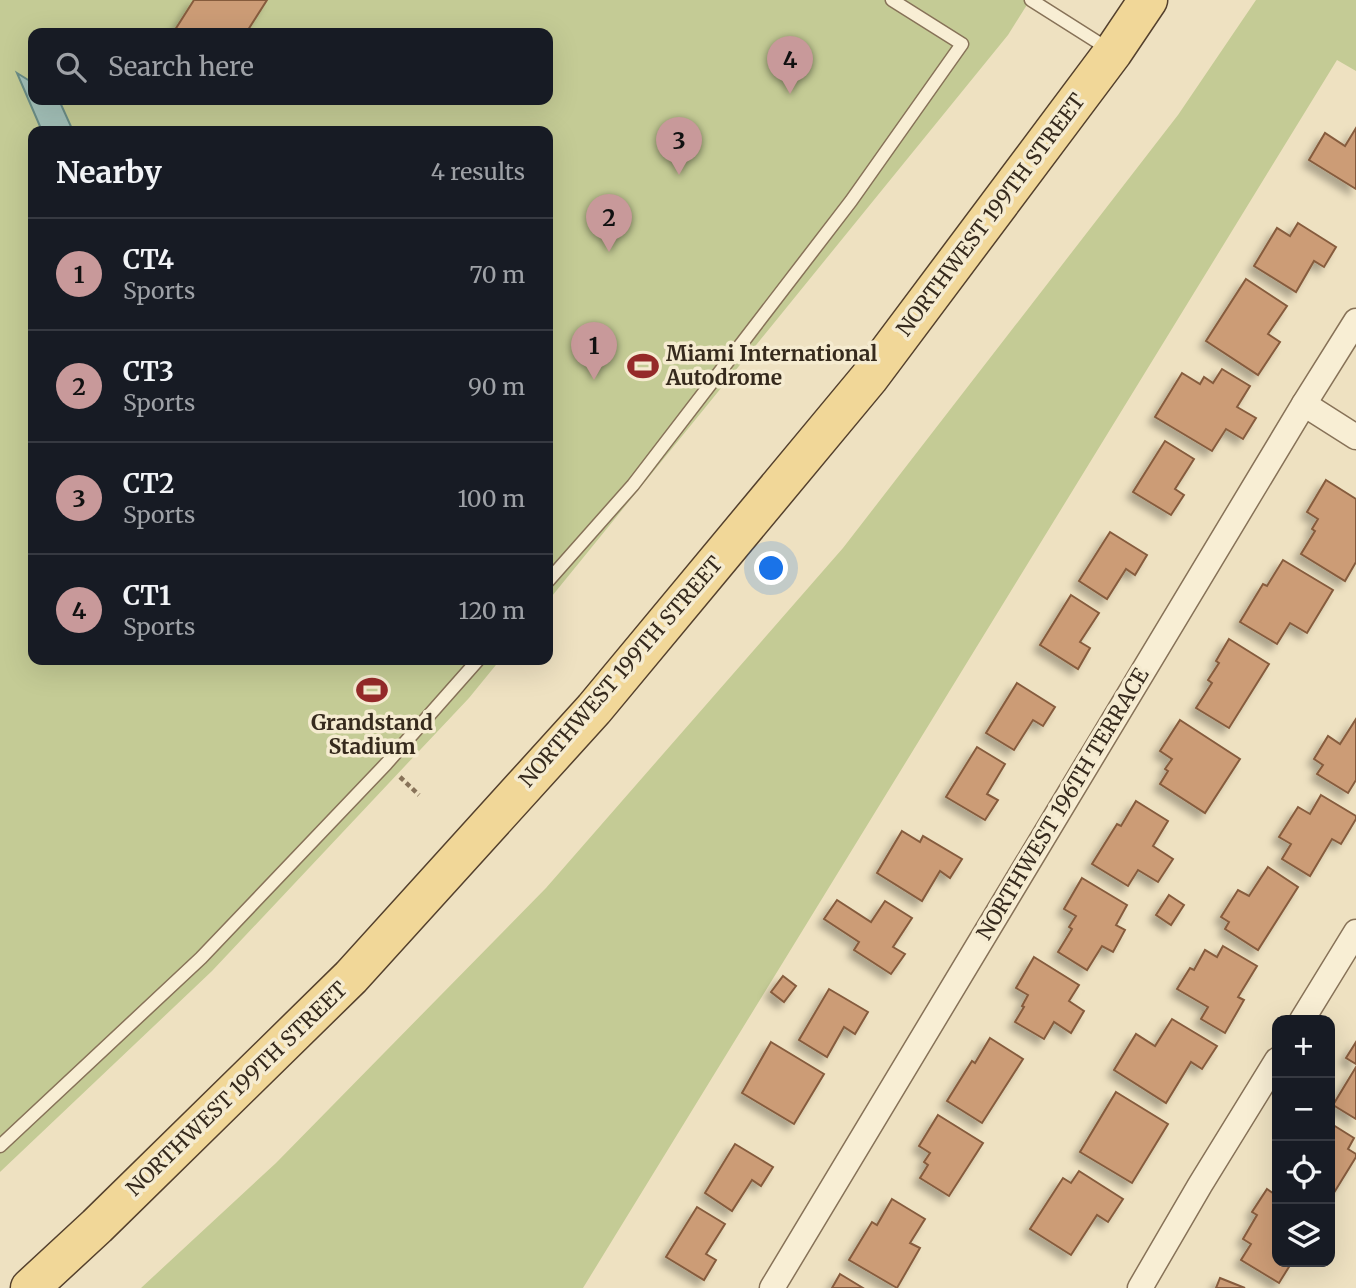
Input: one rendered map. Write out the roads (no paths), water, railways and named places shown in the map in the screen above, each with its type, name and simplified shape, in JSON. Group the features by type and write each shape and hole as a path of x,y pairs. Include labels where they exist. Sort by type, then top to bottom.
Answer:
{"main road":[{"name":"NORTHWEST 199TH STREET","path":"30,1288 351,977 594,709 869,378 1113,52 1148,0"}],"street":[{"name":"NORTHWEST 196TH TERRACE","path":"772,1288 1356,321"},
{"path":"1304,404 1356,437"},
{"path":"1305,1015 1356,932"},
{"path":"1140,1288 1272,1068"}],"lane":[{"path":"553,575 633,485 851,201 962,44 892,0"},
{"path":"1031,0 1113,52"},
{"path":"0,1146 201,958 386,764 474,665"}],"water":[{"path":"17,73 28,80 28,99"},
{"path":"31,105 61,105 71,126 40,126"}],"place":[{"name":"CT1","path":"790,94"},
{"name":"CT2","path":"679,175"},
{"name":"CT3","path":"609,252"},
{"name":"Miami International Autodrome","path":"643,366"},
{"name":"CT4","path":"594,380"},
{"name":"Grandstand Stadium","path":"372,690"}]}
